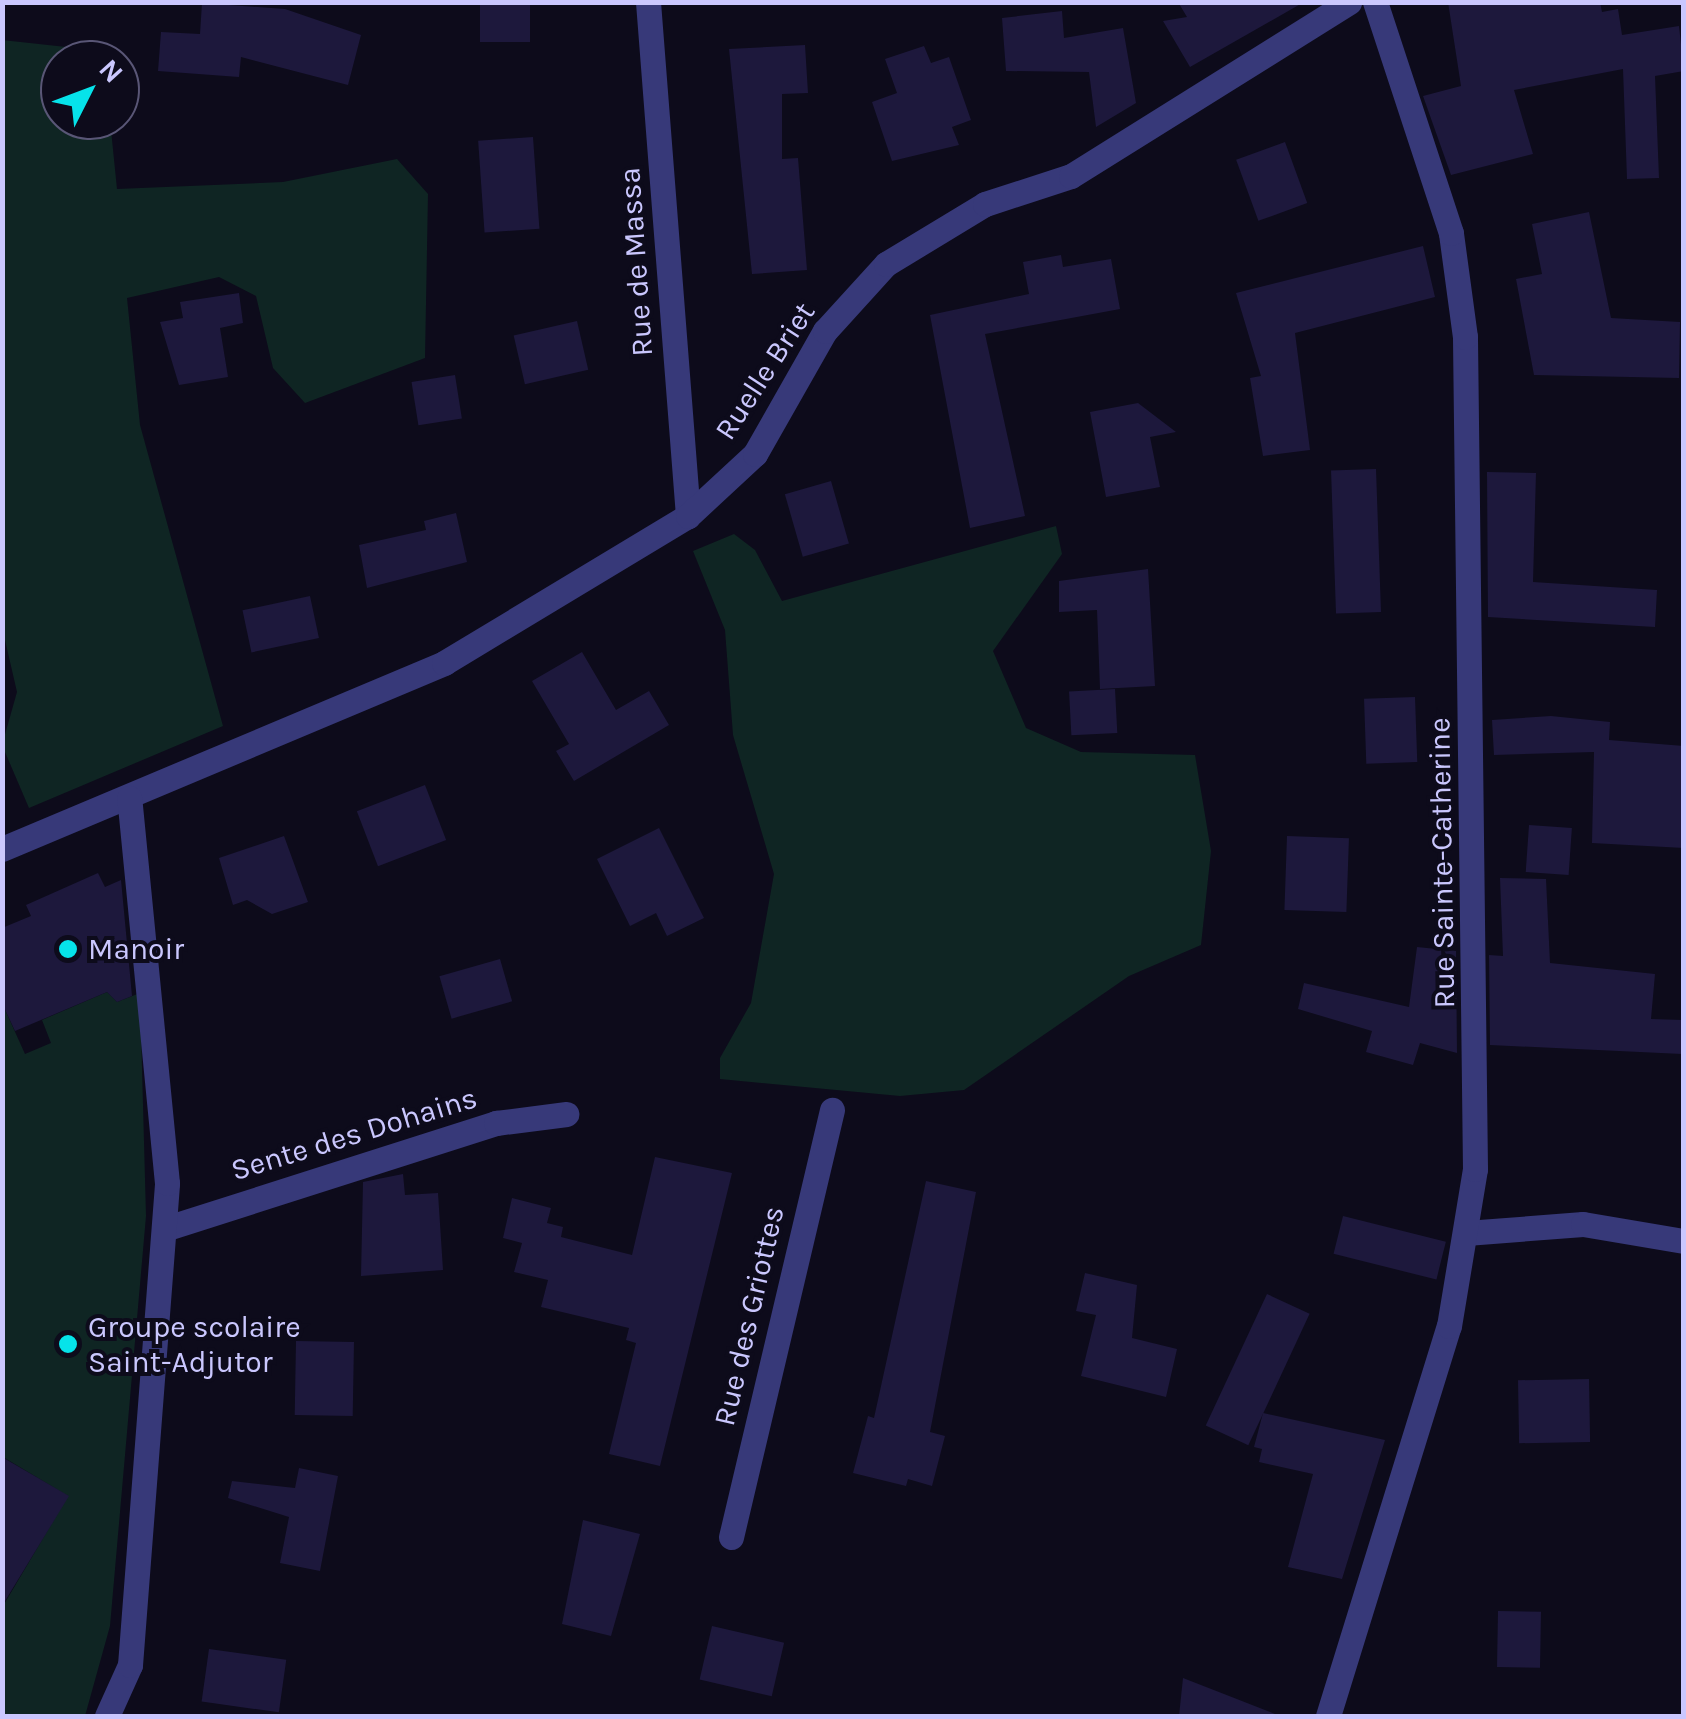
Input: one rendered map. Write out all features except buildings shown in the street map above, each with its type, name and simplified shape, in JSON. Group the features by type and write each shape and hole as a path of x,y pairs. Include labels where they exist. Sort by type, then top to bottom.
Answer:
{"street":[{"name":"Rue de Massa","path":"648,2 688,516"},
{"name":"Ruelle Briet","path":"2,849 444,663 688,516 755,454 825,331 886,264 985,204 1071,176 1349,2"},
{"name":"Rue Sainte-Catherine","path":"1328,1716 1449,1326 1466,1232 1477,1000 1465,337 1451,233 1375,2"},
{"path":"107,1716 130,1666 167,1183 129,798"},
{"name":"Rue des Griottes","path":"730,1537 832,1110"},
{"name":"Sente des Dohains","path":"164,1229 496,1124 566,1114"},
{"path":"1466,1232 1584,1224 1684,1241"}],"green space":[{"path":"2,40 40,44 40,140 112,140 117,189 283,182 397,159 428,194 425,358 305,403 273,368 256,296 219,277 127,298 140,425 223,726 29,808 2,745 17,692 2,627"},
{"path":"1056,526 1062,554 993,651 1026,728 1081,752 1195,755 1211,851 1201,945 1129,976 964,1090 900,1096 720,1079 720,1058 751,1003 774,874 733,735 725,630 693,551 734,534 755,550 782,601"},
{"name":"Groupe scolaire Saint-Adjutor","path":"107,992 117,1002 140,993 146,1216 110,1626 85,1716 3,1716 3,1606 68,1496 3,1457 2,1003 25,1054 51,1043 42,1020"}],"place":[{"name":"Manoir","path":"68,949"},
{"name":"Groupe scolaire Saint-Adjutor","path":"68,1344"}]}
